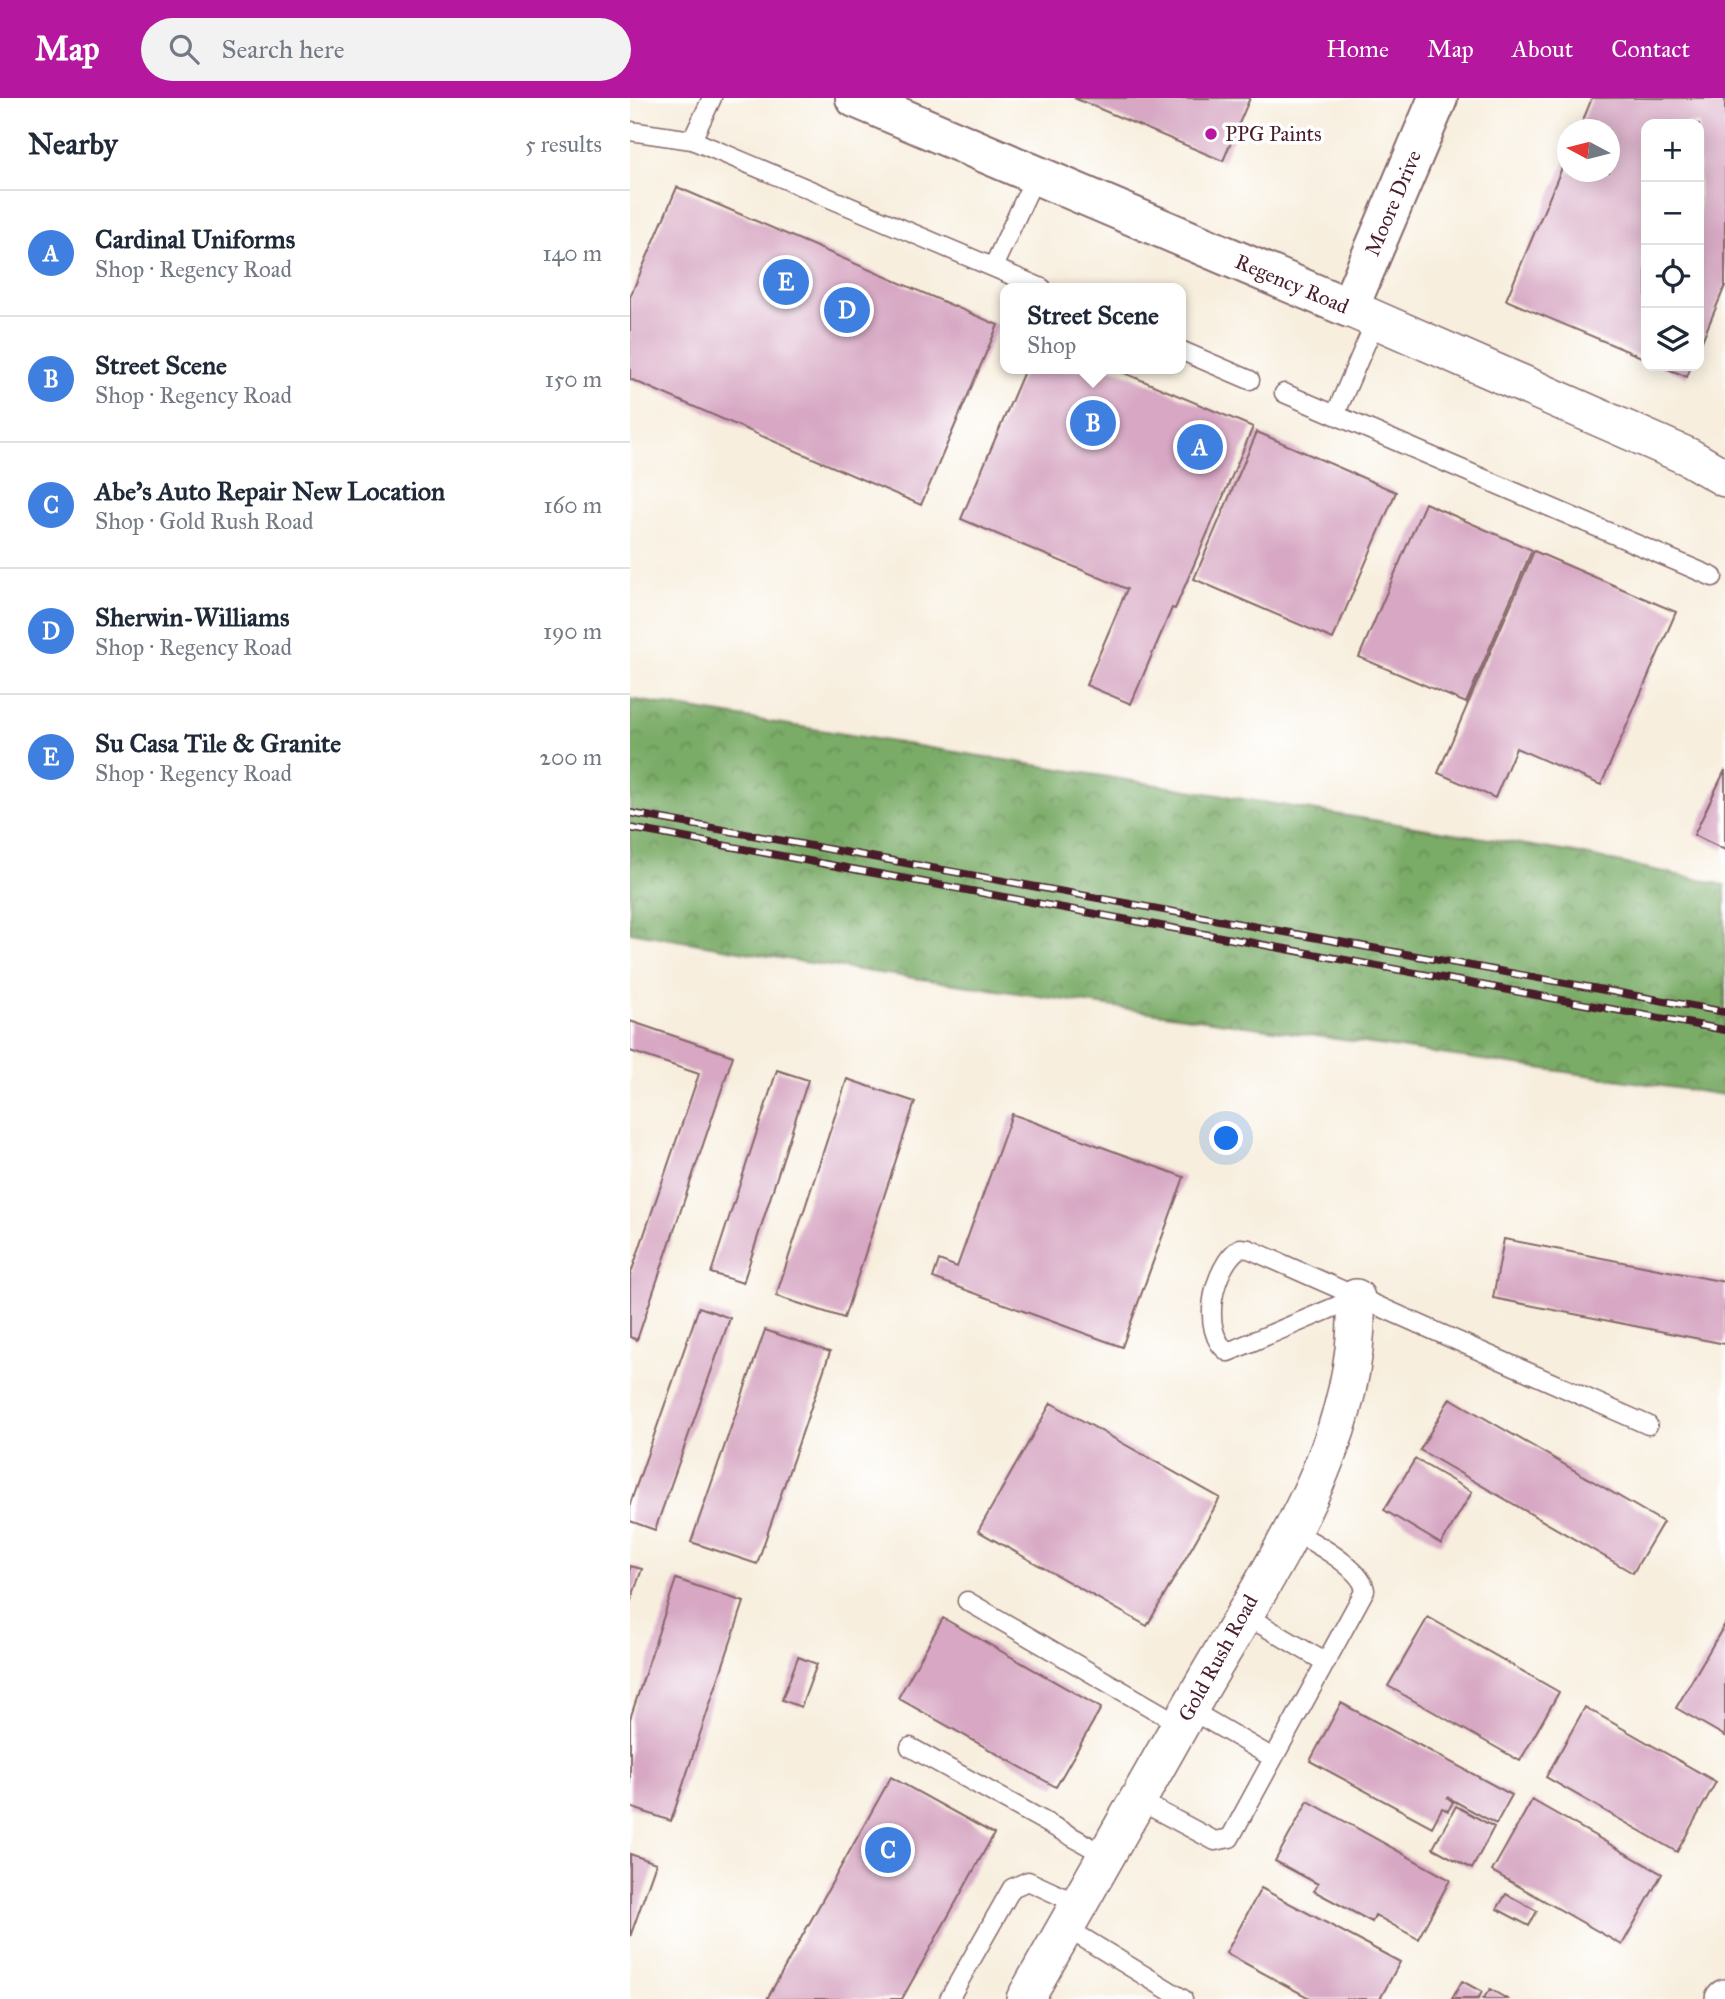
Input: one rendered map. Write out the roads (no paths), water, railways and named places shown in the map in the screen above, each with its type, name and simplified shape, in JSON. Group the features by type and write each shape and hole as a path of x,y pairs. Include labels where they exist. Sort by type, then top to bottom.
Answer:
{"street":[{"name":"Regency Road","path":"855,98 1363,314 1689,457 1725,478"},
{"name":"Moore Drive","path":"1363,314 1438,98"},
{"name":"Gold Rush Road","path":"1025,1999 1290,1530 1342,1419 1358,1335 1356,1298"}],"lane":[{"path":"692,141 712,98"},
{"path":"630,131 692,141 1030,283"},
{"path":"993,267 1036,175"},
{"path":"1335,415 1363,314"},
{"path":"1186,352 1250,380"},
{"path":"1284,393 1713,577"},
{"path":"1356,1298 1228,1352 1218,1345 1212,1324 1220,1276 1231,1254 1240,1248 1356,1298 1648,1425"},
{"path":"1138,1800 1216,1841 1230,1838 1364,1590 1363,1581 1317,1544 1290,1530"},
{"path":"967,1601 1185,1717 1273,1758"},
{"path":"1243,1614 1325,1662"},
{"path":"910,1747 1107,1856"},
{"path":"950,1999 1012,1888 1028,1881 1183,1999"}],"railway":[{"path":"630,813 1725,1012"},
{"path":"630,828 1725,1030"}],"place":[{"name":"PPG Paints","path":"1211,134"},
{"name":"Su Casa Tile & Granite","path":"786,282"},
{"name":"Sherwin-Williams","path":"847,310"},
{"name":"Street Scene","path":"1093,423"},
{"name":"Cardinal Uniforms","path":"1200,447"},
{"name":"Abe's Auto Repair New Location","path":"888,1850"}]}
